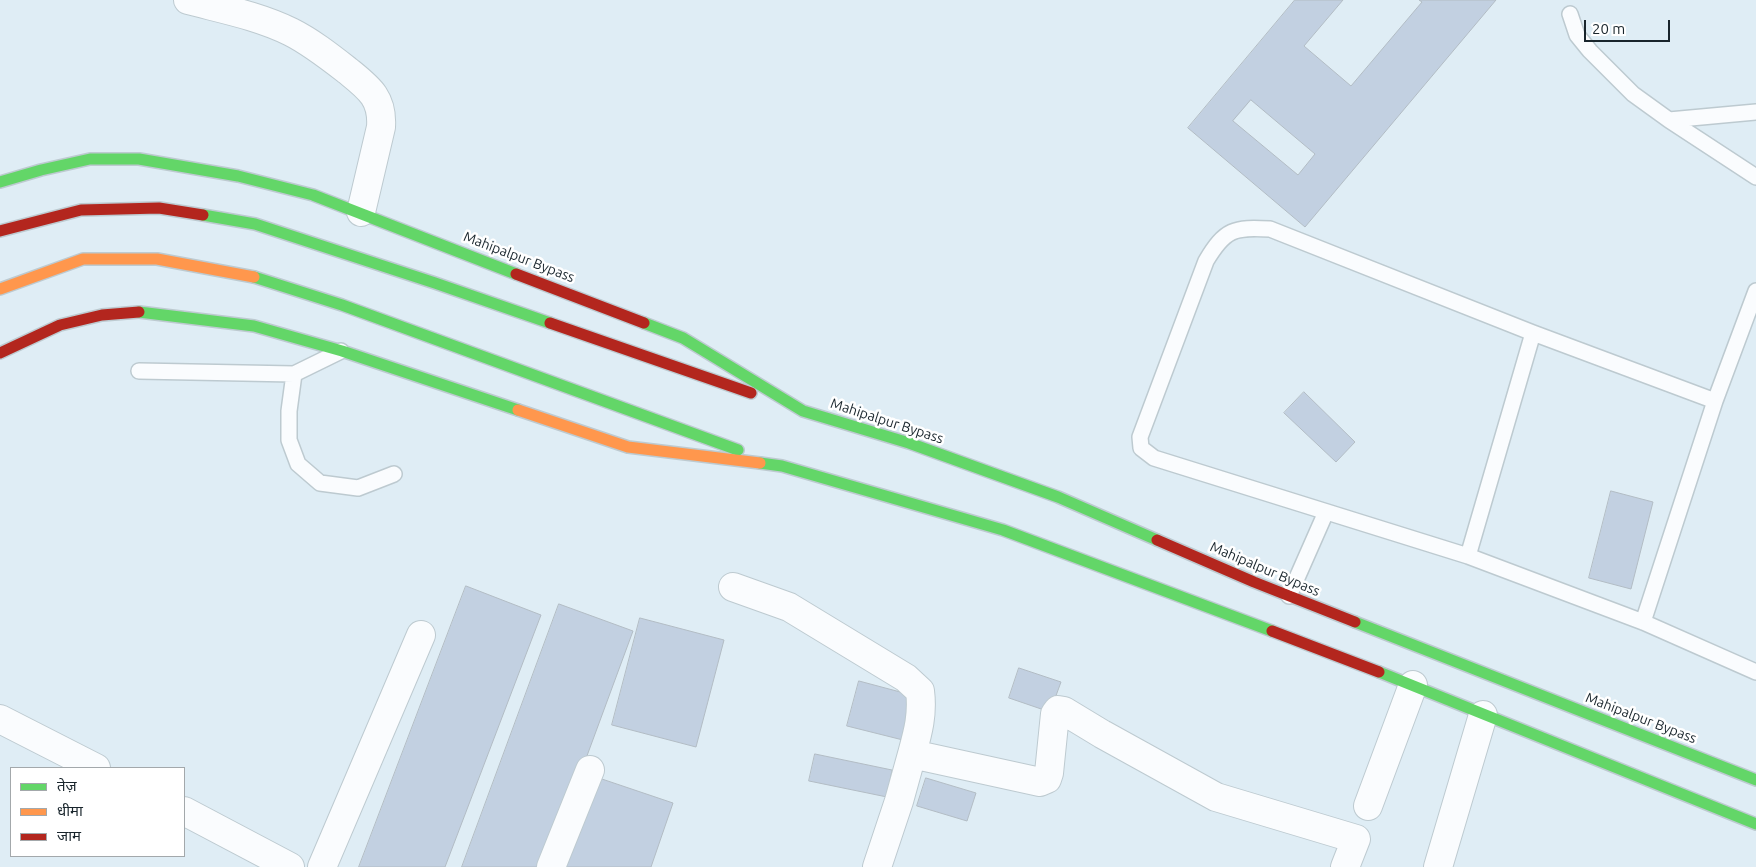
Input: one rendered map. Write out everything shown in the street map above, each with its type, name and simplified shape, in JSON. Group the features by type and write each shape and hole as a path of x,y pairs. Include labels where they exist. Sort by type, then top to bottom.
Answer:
{"street":[{"path":"188,0 251,17 290,32 331,58 368,88 378,100 382,113 381,127 361,212"},
{"name":"Mahipalpur Bypass","path":"0,182 40,170 90,159 139,159 238,176 313,195 683,338 803,410 910,443 1058,497 1289,596 1756,780"},
{"path":"0,232 81,210 159,208 255,224 435,283 803,410"},
{"path":"0,289 83,259 157,259 249,276 342,305 782,466 1003,530 1172,592 1413,685 1483,715 1756,824"},
{"path":"0,353 60,325 102,315 141,312 254,326 342,351 628,447 782,466"},
{"path":"733,587 789,607 906,678 920,690 922,706 919,729 900,801 878,867"},
{"path":"322,867 421,635"},
{"path":"1368,806 1413,685"},
{"path":"912,754 1040,782 1047,779 1049,773 1055,714 1058,710 1064,711 1216,797 1356,839 1346,867"},
{"path":"1438,867 1483,715"},
{"path":"0,719 94,767"},
{"path":"552,867 590,770"},
{"path":"185,812 290,867"}],"lane":[{"path":"1570,14 1576,35 1590,52 1633,94 1756,177"},
{"path":"1669,120 1756,112"},
{"path":"1715,401 1534,333 1270,229 1239,230 1225,235 1215,246 1206,261 1140,437 1141,448 1154,458 1468,556 1643,622 1756,672"},
{"path":"1643,622 1715,401 1756,291"},
{"path":"1468,556 1534,333"},
{"path":"139,371 294,374 342,351"},
{"path":"294,374 289,411 289,440 298,464 320,483 358,488 394,474"},
{"path":"1289,596 1326,512"}],"building":[{"path":"1295,0 1343,0 1304,46 1351,86 1422,2 1419,0 1496,0 1305,227 1188,128","holes":["1251,100 1315,154 1298,175 1233,121"]},
{"path":"1304,392 1355,442 1336,462 1284,413"},
{"path":"1611,491 1653,502 1631,589 1589,578"},
{"path":"466,586 541,615 445,867 359,867"},
{"path":"559,604 633,631 546,867 462,867"},
{"path":"640,618 724,640 696,747 612,725"},
{"path":"1019,668 1061,682 1050,712 1009,698"},
{"path":"859,681 919,697 907,741 847,726"},
{"path":"815,754 892,770 887,797 809,781"},
{"path":"590,775 673,803 651,867 559,867"},
{"path":"926,778 976,793 967,821 917,806"}],"traffic: fast":[{"path":"0,182 90,159 139,159 238,176 313,195 516,274"},
{"path":"203,215 255,224 550,323"},
{"path":"254,277 342,305 738,450"},
{"path":"139,312 254,326 342,351 518,410"},
{"path":"644,323 683,338 803,411 909,443 1058,497 1157,540"},
{"path":"760,463 782,466 1003,530 1272,631"},
{"path":"1355,622 1756,780"},
{"path":"1379,672 1756,824"}],"traffic: slow":[{"path":"0,289 83,259 157,259 254,277"},
{"path":"518,410 628,447 760,463"}],"traffic: jam":[{"path":"0,231 81,210 159,208 203,215"},
{"path":"516,274 644,323"},
{"path":"0,353 60,325 102,315 139,312"},
{"path":"550,323 751,393"},
{"path":"1157,540 1254,582 1355,622"},
{"path":"1272,631 1379,672"}]}
